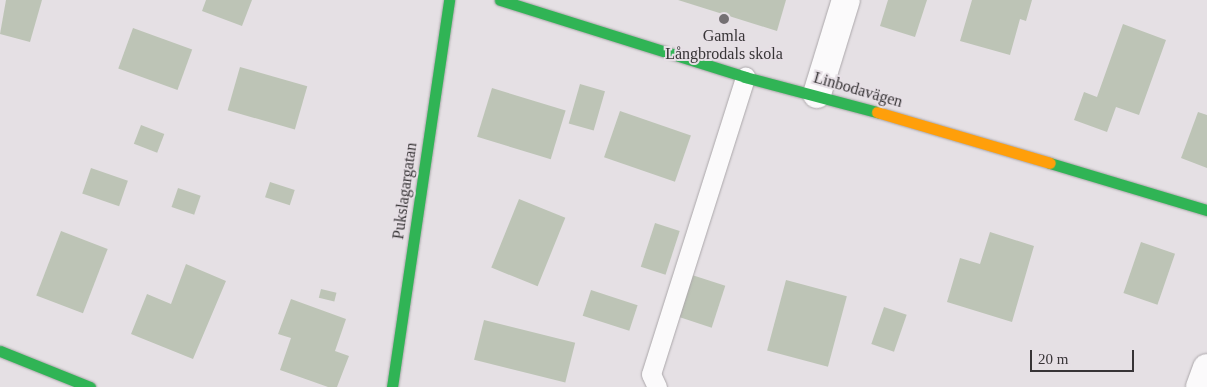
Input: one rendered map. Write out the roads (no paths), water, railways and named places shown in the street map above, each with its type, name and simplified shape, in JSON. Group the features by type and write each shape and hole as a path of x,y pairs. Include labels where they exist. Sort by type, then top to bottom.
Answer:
{"street":[{"name":"Pukslagargatan","path":"392,387 449,0"},
{"name":"Linbodavägen","path":"500,0 745,77 818,94 1207,210"},
{"path":"818,94 846,0"},
{"path":"0,351 90,387"},
{"path":"1200,387 1207,368"}],"lane":[{"path":"657,387 651,374 745,77"}],"place":[{"name":"Gamla Långbrodals skola","path":"724,19"}]}
